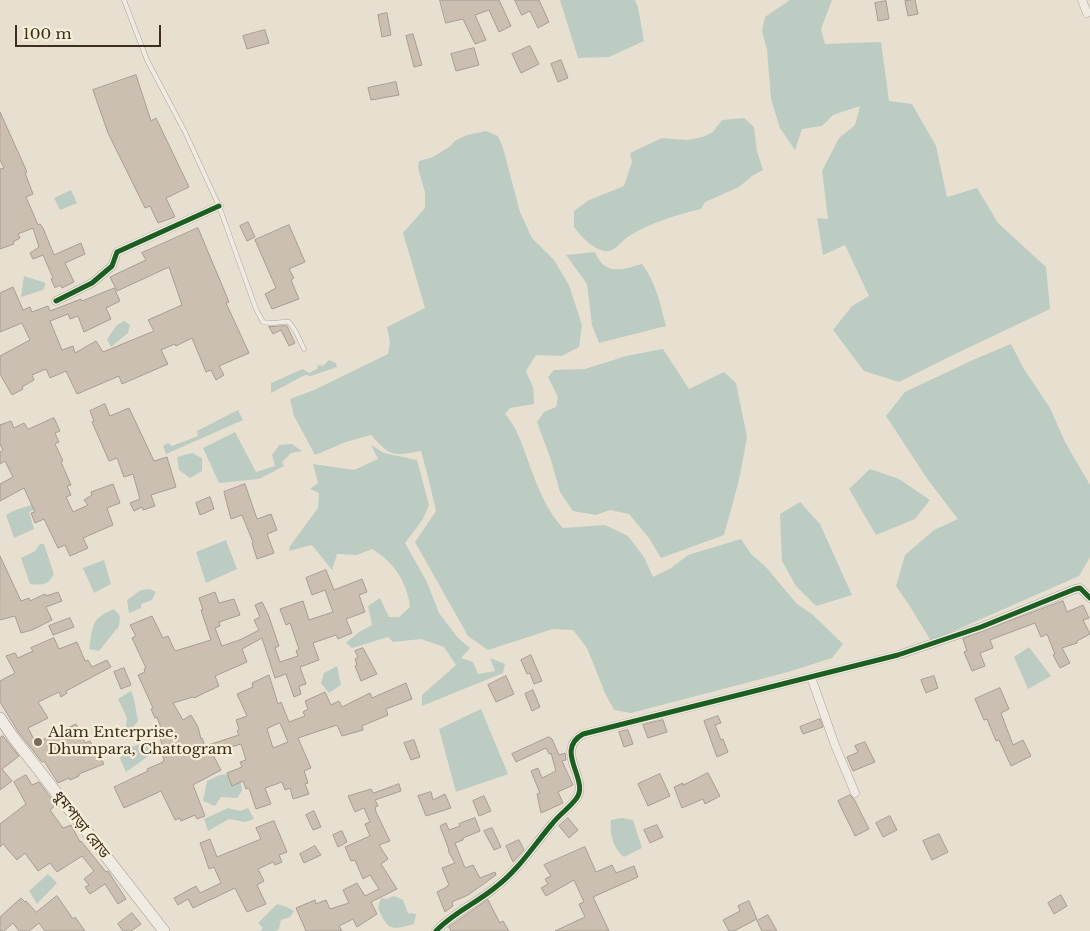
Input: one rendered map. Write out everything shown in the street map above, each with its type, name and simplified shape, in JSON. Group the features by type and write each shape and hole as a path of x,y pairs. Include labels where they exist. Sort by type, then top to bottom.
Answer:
{"main road":[{"name":"ধুমপাড়া রোড","path":"0,718 164,931"}],"street":[{"path":"1082,0 1087,13"},
{"path":"56,301 92,283 112,266 117,252 220,206"},
{"path":"436,931 447,920 503,882 520,865 554,822 578,798 580,791 572,762 572,746 576,738 583,734 898,654 981,627 1075,589 1080,588 1090,598"},
{"path":"811,677 835,746 855,792"}],"lane":[{"path":"124,0 147,60 185,132 220,206 256,309 263,322 270,324 279,321 289,322 304,349"}],"shaded area":[{"path":"560,0 635,0 644,41 609,57 578,58"},
{"path":"790,0 832,0 821,29 825,44 881,42 889,101 912,104 936,146 947,197 977,188 998,223 1046,267 1050,309 899,382 864,371 833,330 852,306 869,296 845,245 823,255 817,218 828,219 822,171 839,138 855,125 860,106 833,115 822,126 802,129 795,150 780,128 771,99 767,50 762,31 765,17"},
{"path":"744,118 754,127 757,151 763,170 739,187 705,202 701,209 673,216 646,227 608,251 599,249 591,244 574,227 574,211 589,200 624,186 632,162 630,153 662,138 687,140 703,137 713,132 722,120"},
{"path":"486,131 498,136 520,212 532,238 554,260 569,285 582,325 579,347 562,356 536,355 526,371 533,387 534,404 510,408 505,414 516,430 541,494 554,517 563,528 605,525 628,536 644,557 653,577 671,568 688,555 741,539 751,554 765,566 797,604 812,614 843,644 832,658 788,672 631,713 614,710 587,648 573,630 553,629 488,650 468,636 415,542 436,511 421,451 404,454 393,453 383,447 371,435 346,442 315,455 294,416 290,399 314,390 388,354 390,343 387,327 425,308 403,233 425,208 425,192 418,168 419,161 433,157 456,140 467,135"},
{"path":"71,190 77,203 60,210 54,198"},
{"path":"595,252 599,260 609,268 621,269 642,264 654,286 666,326 599,343 592,325 587,284 566,255"},
{"path":"24,276 46,283 43,290 21,297"},
{"path":"124,321 130,325 128,333 111,347 107,339 117,325"},
{"path":"1011,344 1024,369 1050,408 1065,442 1090,485 1090,557 1079,576 931,641 896,586 905,555 934,530 958,519 928,480 886,416 905,392"},
{"path":"663,349 689,389 724,372 736,383 747,437 739,480 724,535 661,558 649,538 629,514 610,510 596,515 573,511 560,492 537,422 544,412 556,407 558,397 548,377 554,370 585,369 626,356"},
{"path":"329,360 336,363 337,367 311,376 305,375 271,393 271,383 303,369 309,373 317,369 318,365 323,366"},
{"path":"238,410 243,420 166,454 163,446 168,443 172,446 198,436 197,431"},
{"path":"235,432 256,472 275,466 272,455 279,445 292,444 302,451 291,453 282,462 284,466 259,479 219,483 203,448"},
{"path":"371,445 384,453 417,460 429,505 423,519 405,543 426,580 439,613 458,638 470,648 461,658 473,662 478,674 495,671 490,658 505,664 503,673 422,706 422,695 456,665 444,647 421,639 393,642 388,637 352,648 346,643 359,632 372,625 368,606 380,598 389,617 399,617 410,607 406,589 393,566 372,549 357,555 337,554 332,570 312,545 289,551 290,546 318,508 319,493 310,489 318,483 313,464 354,470 378,459"},
{"path":"192,453 202,458 202,471 190,478 179,470 177,457"},
{"path":"870,469 899,479 930,500 915,519 876,535 849,489"},
{"path":"42,501 56,502 29,512 34,529 14,538 6,515"},
{"path":"800,502 820,524 852,595 816,606 796,586 782,561 780,514"},
{"path":"226,540 237,569 206,583 196,552"},
{"path":"40,544 44,544 54,574 44,584 30,584 21,558 35,551"},
{"path":"104,560 111,584 94,593 83,568"},
{"path":"150,589 156,592 152,600 141,604 141,608 129,613 127,600 141,590"},
{"path":"114,609 120,616 119,626 99,651 89,649 94,624 106,612"},
{"path":"1029,647 1051,676 1028,689 1014,657"},
{"path":"337,666 341,685 329,693 321,683 324,673"},
{"path":"131,691 138,721 131,730 126,727 127,718 118,699"},
{"path":"481,709 508,774 456,792 439,729"},
{"path":"145,743 159,744 157,750 126,772 120,758 130,747"},
{"path":"231,774 240,777 242,791 237,798 221,797 215,806 203,801 207,781 220,775"},
{"path":"228,808 240,811 248,808 254,819 245,822 229,819 208,831 204,819"},
{"path":"622,818 633,820 642,848 624,857 615,846 611,830 611,820"},
{"path":"48,874 57,883 37,904 29,891"},
{"path":"394,896 403,900 408,913 416,914 414,924 395,928 387,925 384,921 378,908 381,898 386,899"},
{"path":"277,904 294,911 290,917 281,920 279,929 276,931 260,931 263,928 258,923"}],"building":[{"path":"440,0 499,0 511,26 499,32 489,10 475,15 486,40 475,44 463,19 446,23"},
{"path":"515,0 539,0 549,22 538,28 530,11 522,15"},
{"path":"915,0 918,14 908,16 905,1"},
{"path":"886,1 889,19 878,21 875,3"},
{"path":"387,13 391,35 382,37 378,15"},
{"path":"265,30 269,43 247,49 243,36"},
{"path":"413,34 422,65 414,67 406,36"},
{"path":"530,46 539,64 521,73 512,54"},
{"path":"474,48 479,65 456,71 451,54"},
{"path":"561,60 568,78 558,82 551,64"},
{"path":"136,75 151,121 156,118 189,187 166,198 175,217 158,223 150,206 145,208 108,133 93,90"},
{"path":"396,82 399,95 371,100 368,88"},
{"path":"0,112 27,172 25,173 33,194 26,197 38,225 40,224 43,228 54,255 81,243 85,254 65,263 74,282 62,288 60,285 55,288 51,279 53,278 43,255 33,259 30,253 39,247 33,228 18,234 20,238 13,242 14,244 0,249 0,169 4,168 0,160"},
{"path":"248,222 255,237 247,241 240,226"},
{"path":"289,225 305,262 289,269 294,278 291,280 299,299 272,309 265,294 276,288 255,240"},
{"path":"198,228 229,302 226,303 249,353 219,366 224,375 216,380 211,370 206,372 192,338 176,346 175,344 161,350 168,364 122,384 119,376 77,394 66,371 50,378 46,369 32,375 34,380 12,395 0,374 0,356 30,340 22,323 0,332 0,293 13,287 23,310 30,307 32,312 48,306 50,311 114,288 120,301 106,308 111,319 84,332 78,316 70,319 68,314 50,321 62,350 73,346 75,353 96,341 103,352 154,331 148,320 182,305 169,267 117,291 110,277 146,260 142,253"},
{"path":"287,326 295,343 289,346 281,330 273,334 269,327"},
{"path":"105,404 110,416 129,408 154,461 167,457 176,487 151,495 155,506 143,510 142,507 134,511 130,503 140,499 133,474 124,477 117,458 109,461 92,422 94,421 90,411"},
{"path":"54,418 60,431 55,433 59,442 55,444 71,485 67,486 71,495 66,497 73,512 88,505 84,500 92,495 91,492 113,484 120,503 107,508 113,525 83,538 88,548 70,556 65,545 58,548 44,519 35,523 31,513 35,512 24,488 0,501 0,484 13,477 5,461 0,464 0,452 3,450 0,444 0,425 11,421 14,428 24,423 28,429"},
{"path":"245,484 257,519 271,514 277,530 267,534 274,553 257,559 253,542 242,515 231,519 224,492"},
{"path":"210,497 214,509 200,515 196,503"},
{"path":"0,556 21,601 29,598 30,601 45,594 46,596 58,592 62,601 46,607 52,620 21,633 15,616 0,620"},
{"path":"326,570 334,590 362,579 367,592 359,595 365,612 346,619 352,633 338,639 336,635 313,643 319,660 300,667 306,684 299,686 301,694 294,697 286,674 275,678 262,638 242,649 247,662 215,676 219,686 194,698 173,703 183,720 191,715 205,746 239,735 236,720 247,716 237,694 253,687 252,683 269,675 278,704 281,702 289,722 305,716 303,712 308,709 305,701 325,692 331,705 339,701 342,707 370,693 372,698 406,683 412,699 386,709 388,715 362,726 363,730 342,736 337,725 298,738 311,768 304,771 308,783 305,784 309,794 293,799 290,788 285,790 282,782 265,788 271,804 256,809 249,788 246,789 243,781 232,786 227,773 242,767 240,762 246,760 241,744 212,753 221,770 193,785 205,816 197,819 195,815 181,821 180,818 175,820 161,791 124,808 114,787 148,771 147,769 163,762 164,759 159,749 163,747 160,738 164,736 138,675 145,672 144,669 146,668 132,638 136,636 130,625 152,616 163,638 168,636 175,651 211,640 199,598 215,592 219,603 234,599 240,615 219,622 220,626 215,628 222,646 242,639 259,630 254,620 260,617 255,605 262,602 279,646 275,648 280,662 298,656 296,651 299,649 290,623 286,625 280,609 303,601 309,620 333,612 325,590 312,595 306,578","holes":["280,723 288,742 273,748 267,729"]},
{"path":"1063,601 1067,612 1083,605 1089,618 1083,620 1090,634 1077,641 1077,643 1062,648 1070,663 1060,668 1053,655 1055,654 1047,634 1041,637 1035,623 990,640 993,648 980,653 985,666 972,671 964,652 967,651 963,639"},
{"path":"70,618 74,627 53,635 49,626"},
{"path":"54,638 59,649 77,642 85,661 88,660 92,667 107,660 111,667 66,691 67,693 61,697 59,692 38,702 48,718 28,728 36,743 76,724 85,743 90,741 104,764 79,774 79,776 70,780 69,778 58,783 44,761 42,762 19,733 0,702 0,681 15,673 6,656 15,653 18,658 33,651 31,648"},
{"path":"363,648 377,674 361,681 355,666 357,665 355,659 358,657 355,651"},
{"path":"531,655 542,681 534,684 530,673 527,674 521,660"},
{"path":"124,668 131,685 121,689 114,672"},
{"path":"506,676 514,694 496,702 488,685"},
{"path":"934,676 938,688 926,693 921,680"},
{"path":"1000,688 1009,709 1001,713 1013,745 1023,740 1031,756 1011,766 999,740 996,741 987,719 984,720 975,699"},
{"path":"533,690 540,707 532,711 525,694"},
{"path":"718,716 721,723 715,725 728,752 717,757 704,721"},
{"path":"820,719 823,727 803,734 800,727"},
{"path":"663,720 667,732 648,738 643,725"},
{"path":"628,730 633,744 624,747 619,732"},
{"path":"3,736 19,756 2,769 12,781 0,790 0,738"},
{"path":"549,737 552,739 559,755 565,753 566,760 562,761 573,785 558,792 563,803 541,813 537,794 540,793 531,771 538,768 542,778 556,771 551,753 549,754 546,748 516,762 512,754"},
{"path":"414,740 420,757 411,760 404,743"},
{"path":"865,742 875,762 853,771 847,757 858,752 855,746"},
{"path":"708,773 720,796 705,804 703,799 682,808 674,787 683,783 683,785"},
{"path":"660,774 670,796 648,806 638,784"},
{"path":"26,775 32,785 39,782 56,805 50,810 63,828 71,825 80,842 106,872 108,871 126,899 118,904 105,884 90,894 85,887 89,885 84,879 94,871 82,856 57,872 50,863 38,871 25,853 17,860 3,844 0,847 0,824 26,804 14,782"},
{"path":"399,784 401,791 375,800 378,806 375,807 376,812 390,841 379,845 388,859 381,864 397,889 371,902 377,914 357,927 353,919 339,926 342,931 306,931 296,908 315,900 316,904 326,900 330,909 349,903 343,890 357,883 365,896 379,889 370,875 363,879 355,860 351,861 345,847 370,836 365,824 370,822 364,808 355,812 348,796 371,789 373,793"},
{"path":"431,792 433,800 445,794 451,808 426,816 418,796"},
{"path":"850,795 854,799 869,829 855,836 838,801"},
{"path":"484,796 491,811 479,816 473,801"},
{"path":"314,811 321,827 313,830 306,815"},
{"path":"890,816 897,830 883,837 876,823"},
{"path":"475,818 480,831 455,843 465,868 473,865 480,878 495,872 496,875 468,895 452,902 453,906 445,912 437,892 449,885 442,868 455,863 448,851 440,826 446,823 449,830"},
{"path":"568,818 578,830 569,838 559,826"},
{"path":"274,821 287,852 279,855 282,862 275,865 273,862 258,869 264,881 257,885 266,904 247,912 235,888 193,908 188,899 178,905 174,898 196,886 200,893 221,883 214,867 209,869 200,843 210,839 217,857 261,839 256,828"},
{"path":"657,825 663,837 650,843 644,830"},
{"path":"492,828 501,847 494,850 484,831"},
{"path":"342,831 347,842 338,847 333,835"},
{"path":"939,834 948,852 932,860 923,841"},
{"path":"519,840 524,850 513,862 506,846"},
{"path":"315,846 321,855 304,863 300,854"},
{"path":"585,847 596,872 612,865 616,873 634,866 638,877 593,897 609,931 555,931 585,917 579,904 584,902 574,880 546,896 541,888 548,884 545,879 551,876 544,865"},
{"path":"1061,895 1067,906 1054,914 1048,903"},
{"path":"57,896 73,919 75,917 85,931 45,931 39,923 29,931 19,931 13,923 4,931 0,931 0,917 21,898 36,912"},
{"path":"488,900 500,923 503,921 509,931 451,931 449,927"},
{"path":"749,901 757,919 734,931 729,931 723,920 740,911 738,906"},
{"path":"132,913 141,924 131,931 123,931 118,924"},
{"path":"768,915 777,931 762,931 757,921"}],"cycle path":[{"path":"56,301 92,283 112,266 117,252 219,206"},
{"path":"436,931 450,918 505,879 576,799 579,792 579,784 571,749 575,741 583,734 898,655 981,627 1075,589 1080,588 1090,598"}],"place":[{"name":"Alam Enterprise, Dhumpara, Chattogram","path":"38,742"}]}
